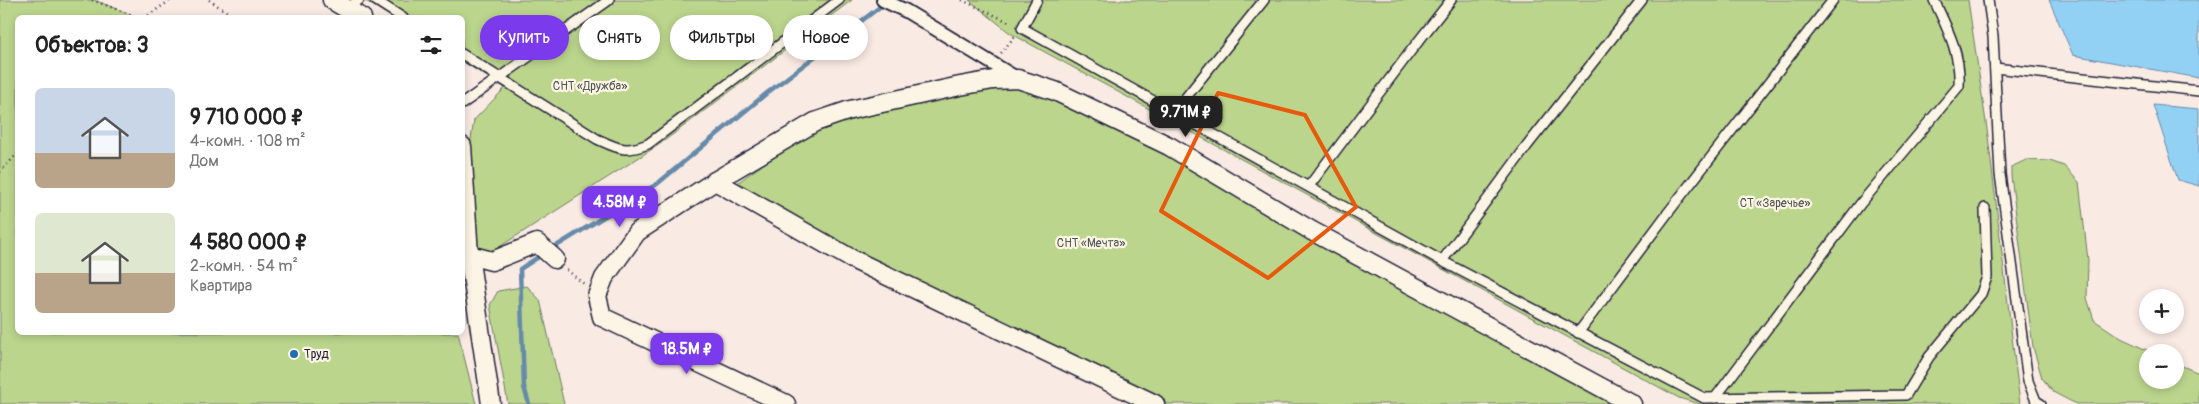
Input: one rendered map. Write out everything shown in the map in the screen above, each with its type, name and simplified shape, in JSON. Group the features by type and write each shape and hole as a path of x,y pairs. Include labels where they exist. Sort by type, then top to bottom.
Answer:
{"street":[{"path":"883,0 1018,79 1055,91 1169,146 1312,231 1632,404"},
{"path":"346,3 359,15"},
{"path":"786,404 602,317 597,296 604,278 637,232 715,181 815,122 850,110 960,86 993,80 1018,79"},
{"path":"715,181 852,259 1155,404"},
{"path":"465,193 469,255 491,404"},
{"path":"469,255 492,261 537,243 555,259"}],"lane":[{"path":"375,0 399,15"},
{"path":"465,102 609,0"},
{"path":"465,56 597,139 619,149 630,151 648,144 839,0"},
{"path":"1037,0 1022,28 1175,111 1442,261 1704,401 1715,398 1906,395 1929,357 1981,294 1986,277 1986,208"},
{"path":"1175,111 1264,0"},
{"path":"1309,186 1451,0"},
{"path":"1442,261 1526,146 1642,0"},
{"path":"1578,333 1667,214 1833,0"},
{"path":"1715,398 1862,203 1959,86 1960,70 1955,46 1934,0"},
{"path":"1988,0 1993,36 2000,174 2027,371 2036,401 2041,404"},
{"path":"1995,68 2199,91"}],"path":[{"path":"92,0 132,15"},
{"path":"148,15 171,0"},
{"path":"209,0 232,15"},
{"path":"962,0 1022,28 992,64"},
{"path":"0,172 15,156"},
{"path":"555,259 597,296"}],"highlighted area":[{"path":"1218,93 1305,115 1356,207 1268,278 1161,211"}],"green space":[{"path":"0,0 94,0 132,15 15,15 15,335 459,335 476,404 0,404"},
{"name":"СНТ «Дружба»","path":"364,0 852,0 832,15 783,15 783,52 773,59 773,15 670,15 670,60 772,60 660,144 493,251 475,249 469,152 474,120 505,88 465,63 465,15 388,15"},
{"name":"СТ «Заречье»","path":"969,0 1968,0 1988,136 2020,404 1699,404 1679,398 1010,33"},
{"name":"СНТ «Мечта»","path":"1003,85 1039,92 1158,147 1619,404 1166,404 878,272 733,186 814,127"},
{"path":"2026,160 2050,161 2064,166 2079,182 2088,260 2087,298 2094,320 2121,338 2139,346 2139,389 2184,389 2184,367 2199,373 2199,404 2076,404 2053,392 2042,378 2033,347 2011,167"},
{"path":"527,286 540,300 564,404 508,404 490,305 498,291"}],"water":[{"path":"2049,0 2199,0 2199,78 2073,55"},
{"path":"2153,105 2199,109 2199,186 2178,180"}],"waterway":[{"path":"550,250 657,184 767,93 885,3"},
{"path":"529,404 524,387 520,269 543,254"}],"place":[{"name":"Труд","path":"294,354"}]}
